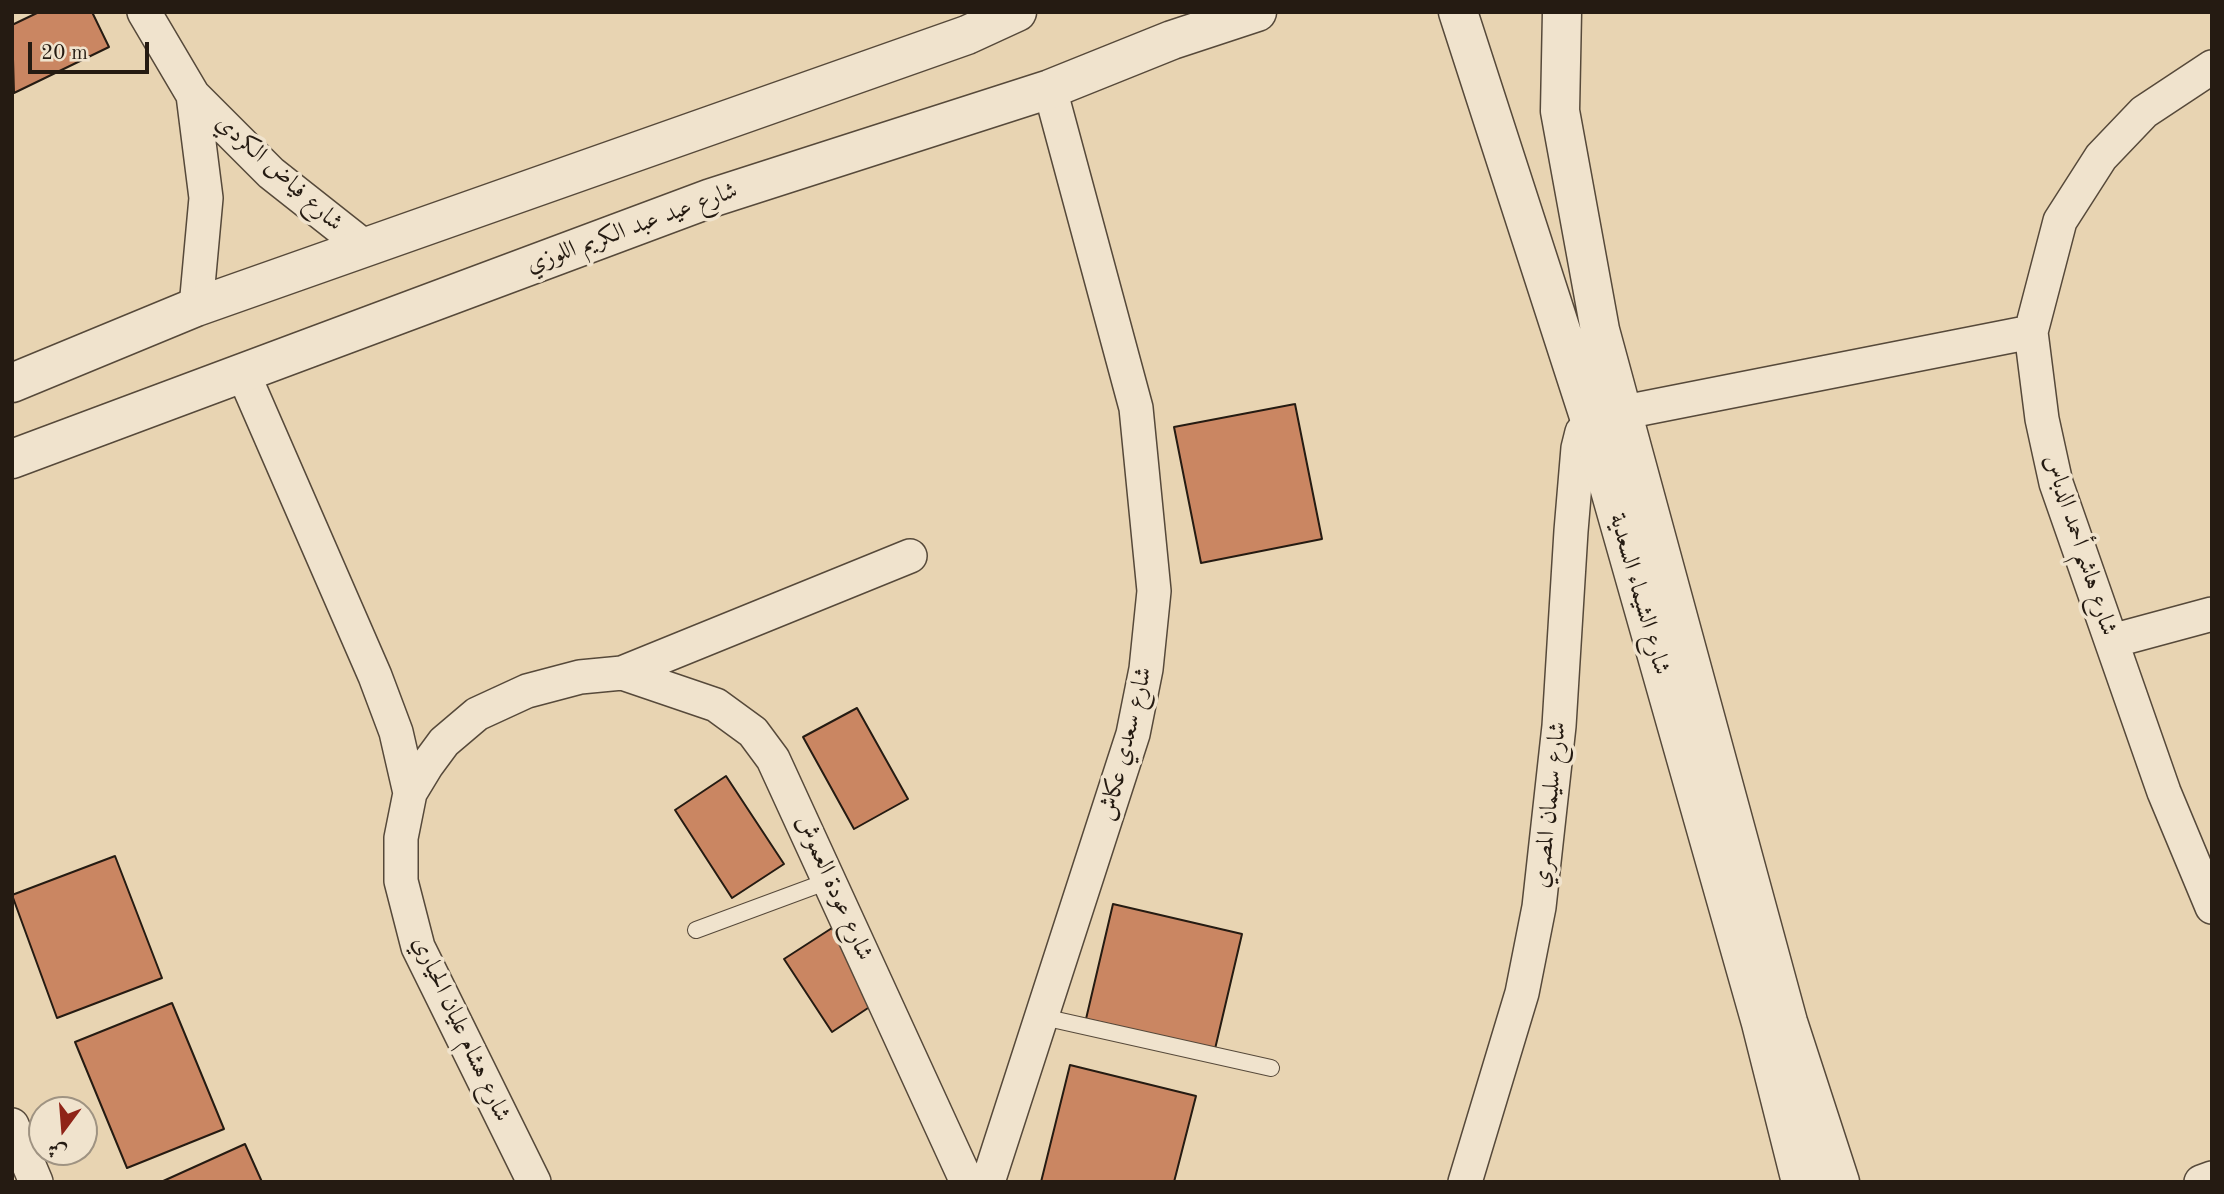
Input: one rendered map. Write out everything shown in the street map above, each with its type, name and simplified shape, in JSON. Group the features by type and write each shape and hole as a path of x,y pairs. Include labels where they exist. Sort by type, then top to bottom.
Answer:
{"street":[{"name":"شارع فياض الكردي","path":"144,12 193,95 271,173 366,248"},
{"path":"12,383 196,307 967,35 1017,12"},
{"name":"شارع عيد عبد الكريم اللوزي","path":"12,459 710,198 1050,89 1172,40 1257,12"},
{"name":"شارع الشيماء السعدية","path":"1458,12 1608,418 1784,1009 1840,1182"},
{"name":"شارع الشيماء السعدية","path":"1562,12 1560,111 1601,330 1608,418 1801,1182"},
{"name":"شارع هاشم أحمد الدباس","path":"2212,67 2144,112 2101,157 2060,221 2031,332 2042,419 2056,483 2164,792 2212,907"},
{"name":"شارع سعدي عكاش","path":"988,1182 1133,734 1146,668 1153,592 1136,408 1050,89"},
{"name":"شارع فياض الكردي","path":"193,95 206,198 196,307"},
{"path":"1608,418 2031,332"},
{"path":"243,373 375,677 396,732 410,793"},
{"name":"شارع سليمان المصري","path":"1465,1182 1522,993 1539,907 1559,726 1578,448 1582,432 1608,418"},
{"path":"622,673 910,556"},
{"path":"2112,641 2212,614"},
{"name":"شارع هشام عليان الحياري","path":"534,1182 418,947 401,881 401,838 410,793 444,742 477,714 527,691 580,677 622,673"},
{"name":"شارع عودة العموش","path":"622,673 716,705 752,732 773,759 831,880 967,1182"},
{"path":"12,1125 36,1182"},
{"path":"2201,1182 2212,1178"}],"lane":[{"path":"696,930 831,880"},
{"path":"1043,1017 1271,1068"}],"building":[{"path":"39,12 92,12 109,47 14,93 12,25"},
{"path":"1295,404 1322,539 1201,563 1174,427"},
{"path":"857,708 908,799 854,829 803,737"},
{"path":"726,776 784,864 732,898 675,810"},
{"path":"115,856 162,978 57,1018 12,895"},
{"path":"1113,904 1242,934 1215,1049 1086,1019"},
{"path":"832,928 880,1000 832,1032 784,959"},
{"path":"172,1003 224,1129 127,1168 75,1042"},
{"path":"1070,1065 1196,1096 1174,1182 1041,1182"},
{"path":"245,1144 262,1182 161,1182"}]}
